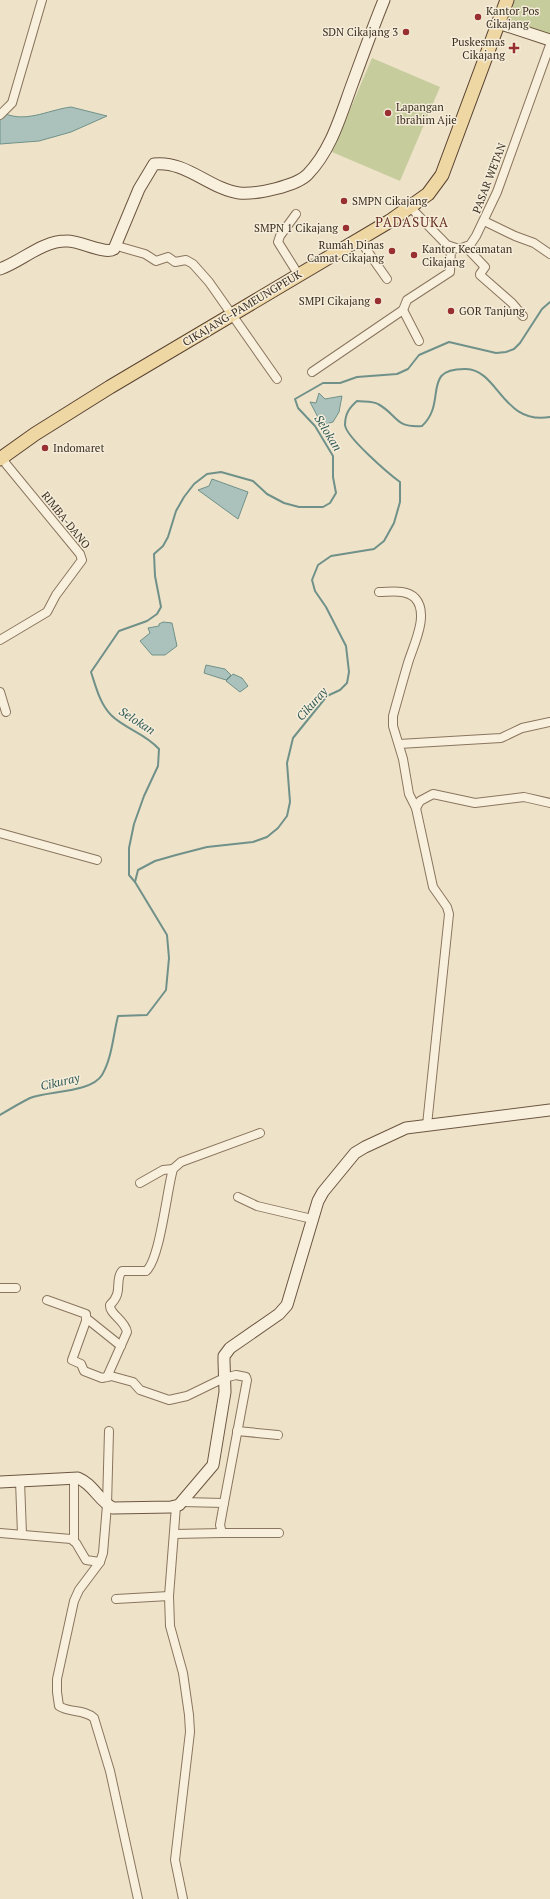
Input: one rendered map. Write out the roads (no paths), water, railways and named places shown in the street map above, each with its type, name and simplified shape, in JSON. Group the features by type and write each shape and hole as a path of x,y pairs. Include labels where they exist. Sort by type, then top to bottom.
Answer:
{"main road":[{"name":"CIKAJANG-PAMEUNGPEUK","path":"1,458 35,434 110,387 230,314 411,208 432,190 442,175 507,0"}],"street":[{"path":"2,113 12,103 42,0"},
{"path":"0,269 55,242 67,241 84,243 111,251 117,246 139,189 154,164 160,163 183,169 227,190 239,193 251,193 285,185 298,181 308,175 333,138 384,0"},
{"path":"498,23 550,40"},
{"name":"PASAR WETAN","path":"466,247 476,236 484,221 505,171 550,45"},
{"path":"411,208 451,247 459,249 466,247 485,267 480,275 512,302 523,316"},
{"path":"296,214 280,236 278,242 298,274"},
{"path":"484,221 515,236 534,243 550,254"},
{"path":"359,239 387,279"},
{"path":"117,246 145,254 156,261 168,257 175,262 186,260 193,264 209,282 277,379"},
{"path":"312,372 403,310 407,300 450,272 451,247"},
{"path":"403,310 419,341"},
{"name":"RIMBA-DANO","path":"0,640 47,612 56,595 82,560 80,554 1,458"},
{"path":"380,592 401,592 408,594 415,598 420,610 418,637 393,716 393,726 399,744 409,794 416,808 434,891 447,907 449,914 427,1125"},
{"path":"0,692 6,712"},
{"path":"399,744 501,738 522,728 550,722"},
{"path":"416,808 425,798 433,794 475,803 524,797 550,803"},
{"path":"0,833 97,860"},
{"path":"183,1899 175,1860 190,1732 190,1715 183,1673 170,1626 170,1596 174,1534 179,1504 213,1465 226,1392 224,1361 227,1352 279,1314 287,1305 320,1196 356,1153 406,1128 550,1110"},
{"path":"140,1183 163,1170 173,1169 181,1162 260,1133"},
{"path":"107,1377 127,1332 126,1326 111,1311 110,1305 118,1296 122,1271 146,1271 151,1265 157,1245 173,1169"},
{"path":"238,1197 257,1206 312,1219"},
{"path":"0,1288 16,1288"},
{"path":"47,1300 86,1314 86,1318 121,1346"},
{"path":"86,1318 72,1360 81,1364 84,1371 102,1378 107,1377 133,1382 140,1390 169,1400 185,1397 224,1378 236,1375 246,1377 247,1380 220,1525 222,1533"},
{"path":"109,1431 104,1548 100,1562 79,1590 74,1600 57,1679 57,1692 59,1706 63,1709 81,1711 94,1718 110,1771 138,1899"},
{"path":"237,1431 278,1436"},
{"path":"0,1482 74,1478 88,1483 107,1505 120,1509 179,1504 224,1503"},
{"path":"74,1478 74,1541 86,1560 100,1562"},
{"path":"20,1481 22,1534"},
{"path":"0,1532 74,1541"},
{"path":"174,1534 279,1533"},
{"path":"116,1599 170,1596"}],"water":[{"path":"71,107 107,116 71,132 39,141 0,144 0,111 17,117 26,117"},
{"path":"319,393 325,399 342,396 339,412 333,422 322,425 310,402 316,403"},
{"path":"212,479 248,492 238,519 198,490 209,486"},
{"path":"163,622 172,623 177,646 165,655 152,655 140,641 150,633 148,628 159,626 159,624"},
{"path":"206,665 225,669 231,675 226,680 204,673"},
{"path":"233,674 242,678 248,686 240,692 226,681"}],"waterway":[{"name":"Selokan","path":"135,882 129,875 129,848 134,824 144,796 158,766 159,749 148,739 122,724 107,711 101,701 91,672 119,631 147,621 157,614 161,607 155,576 154,554 163,546 168,537 176,511 184,497 194,484 207,474 221,472 253,481 267,494 284,503 299,507 323,507 330,503 336,493 333,477 333,456 315,426 298,408 295,399 323,383 340,383 357,377 397,374 408,369 419,355 449,342 496,353 514,349 520,343 542,309 550,302"},
{"name":"Cikuray","path":"0,1115 30,1098 68,1091 96,1081 102,1075 108,1061 118,1016 147,1015 166,990 169,958 167,935 135,882 138,870 155,861 207,847 253,842 267,837 278,828 287,816 290,802 287,763 293,738 327,696 340,690 347,683 349,672 346,646 326,607 315,591 312,580 318,565 331,556 374,549 384,541 394,523 400,502 400,482 369,455 347,431 345,421 350,409 357,401 373,402 384,408 401,423 406,425 422,426 429,417 433,407 436,388 443,374 452,370 466,369 477,372 486,378 511,406 521,413 534,417 550,417"}],"place":[{"name":"Kantor Pos Cikajang","path":"478,17"},
{"name":"SDN Cikajang 3","path":"406,32"},
{"name":"Puskesmas Cikajang","path":"514,48"},
{"name":"Lapangan Ibrahim Ajie","path":"388,113"},
{"name":"SMPN Cikajang","path":"344,201"},
{"name":"SMPN 1 Cikajang","path":"346,228"},
{"name":"Rumah Dinas Camat Cikajang","path":"392,251"},
{"name":"Kantor Kecamatan Cikajang","path":"414,255"},
{"name":"SMPI Cikajang","path":"378,301"},
{"name":"GOR Tanjung","path":"451,311"},
{"name":"Indomaret","path":"45,448"}],"district":[{"name":"PADASUKA","path":"412,222"}]}
